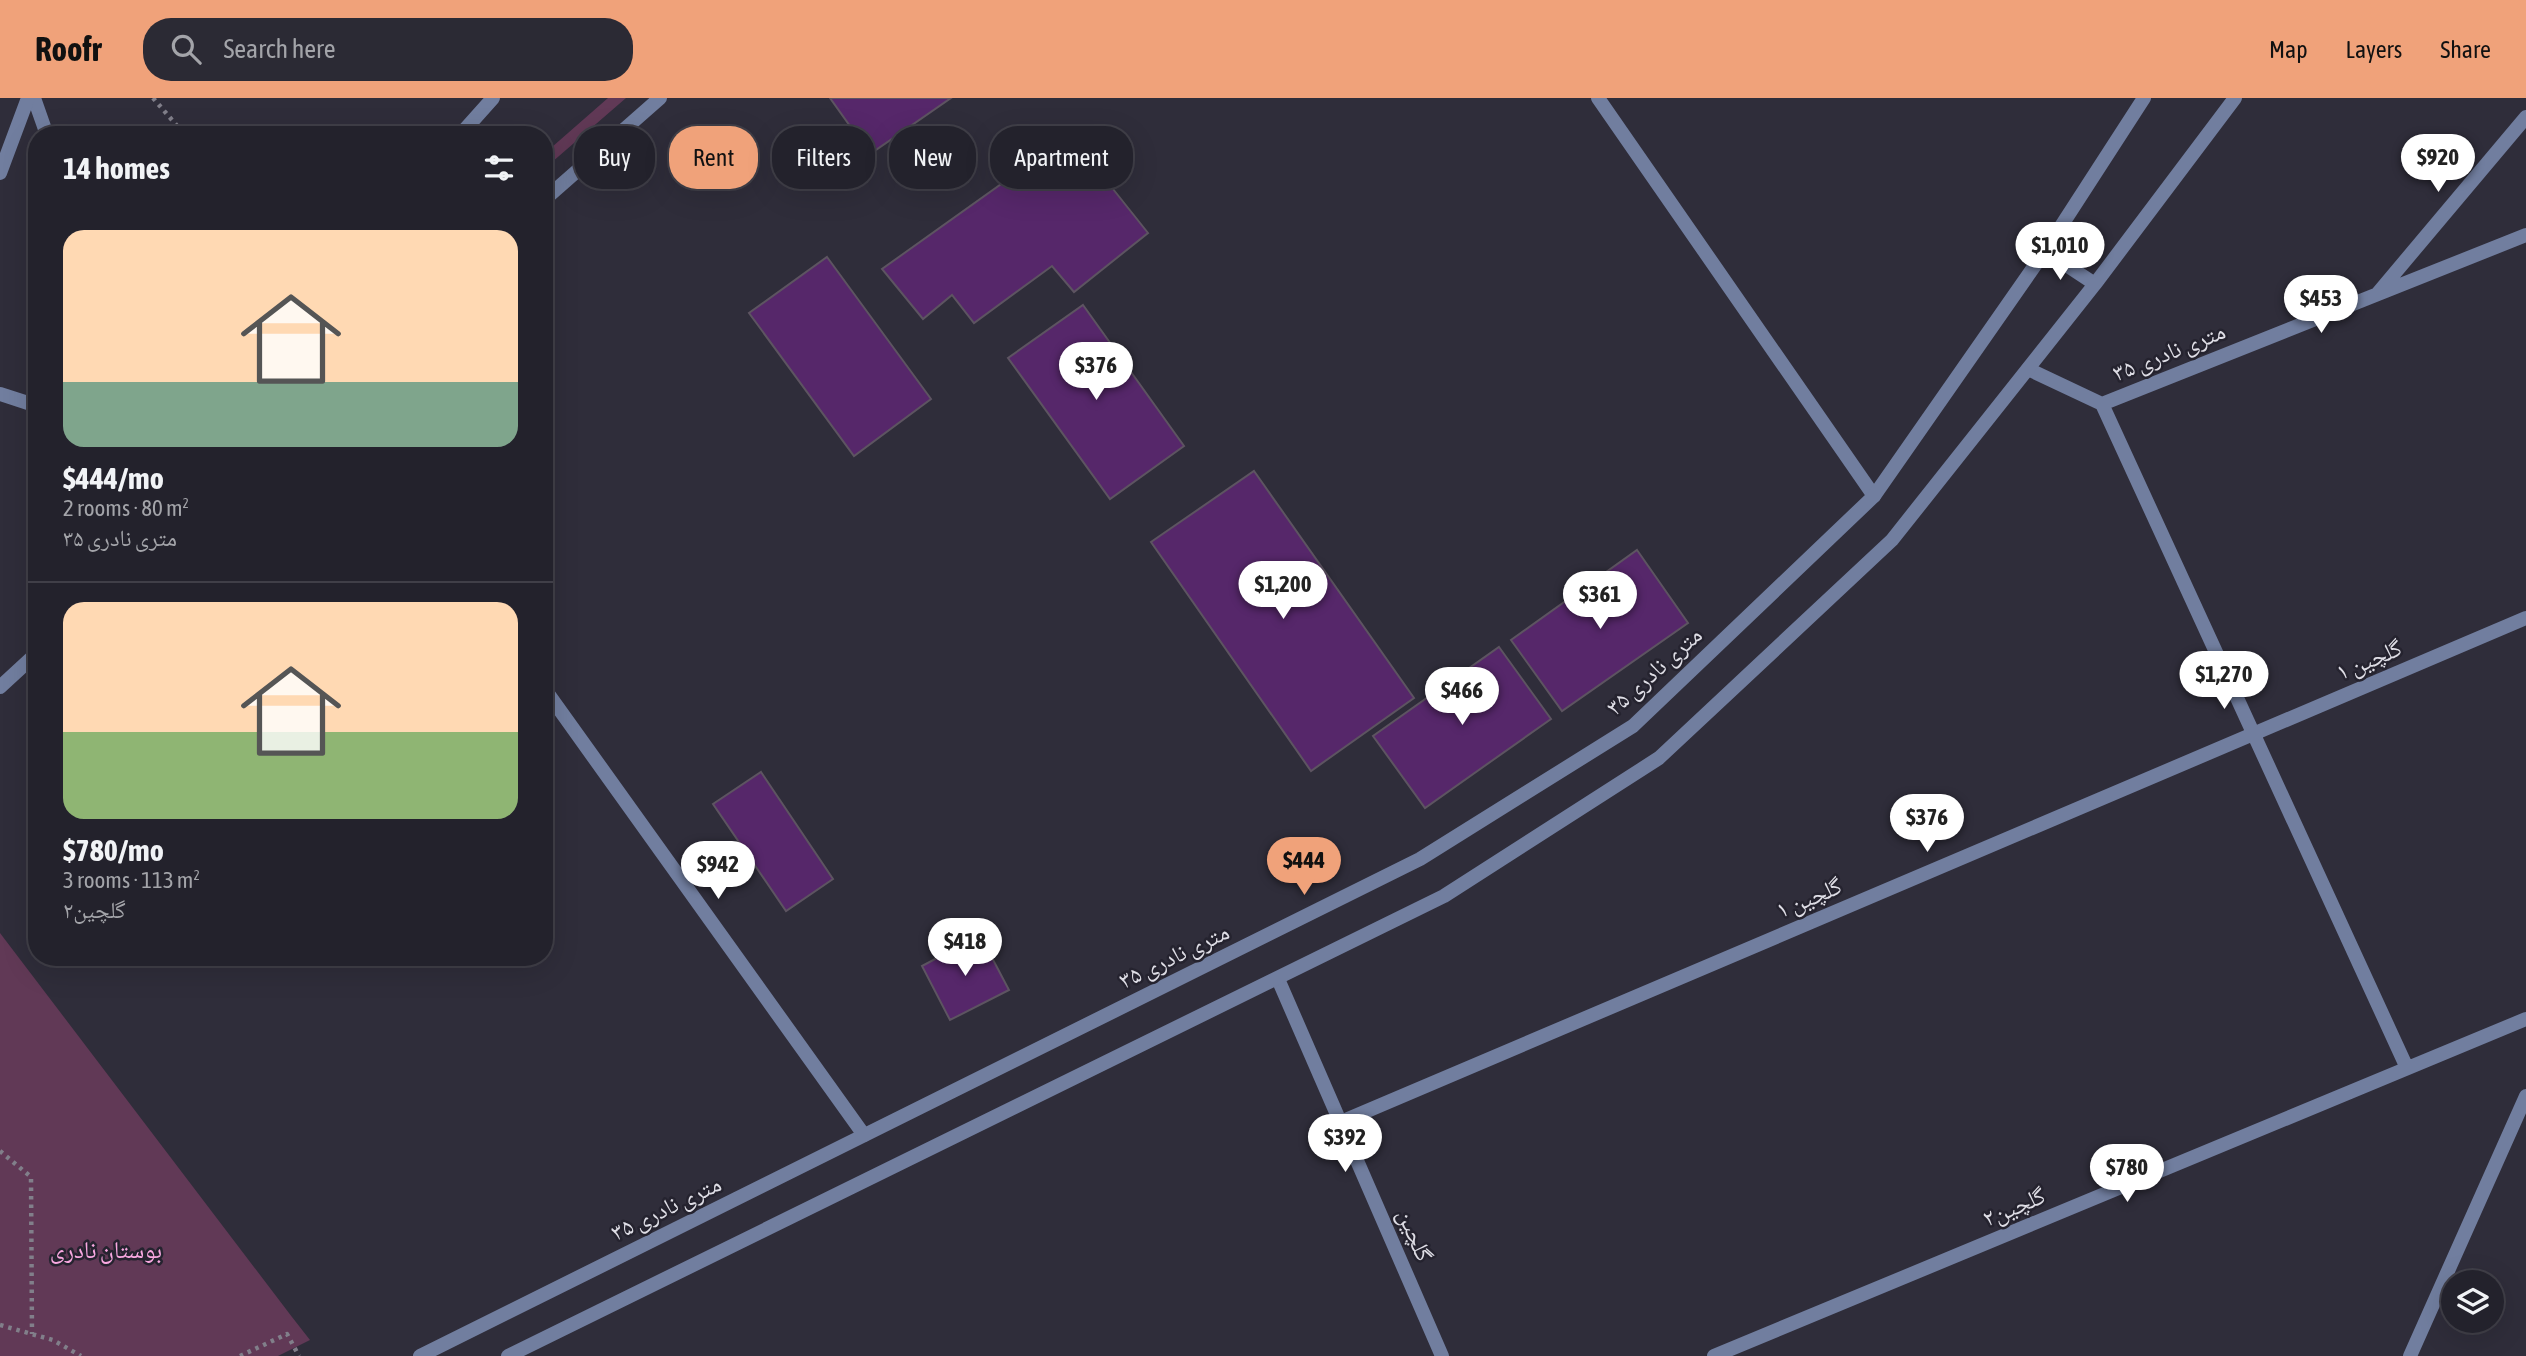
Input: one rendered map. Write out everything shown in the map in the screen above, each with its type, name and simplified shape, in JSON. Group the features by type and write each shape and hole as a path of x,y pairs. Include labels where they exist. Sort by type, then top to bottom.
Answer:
{"street":[{"path":"0,173 27,98"},
{"path":"34,98 44,126"},
{"path":"468,126 493,98"},
{"path":"553,192 660,98"},
{"path":"1598,98 1874,496"},
{"name":"۳۵ متری نادری","path":"420,1356 1420,859 1633,726 1874,496 2045,251 2144,98"},
{"path":"508,1356 1444,896 1659,758 1892,540 2095,284 2235,98"},
{"path":"2377,294 2526,117"},
{"name":"۳۵ متری نادری","path":"2102,404 2526,234"},
{"path":"2045,251 2095,284"},
{"path":"2028,369 2102,404 2407,1068"},
{"path":"0,394 28,403"},
{"name":"گلچین ۱","path":"1342,1122 2526,618"},
{"path":"0,687 28,661"},
{"path":"553,701 864,1135"},
{"name":"گلچین","path":"1278,979 1441,1356"},
{"name":"گلچین۲","path":"1714,1356 2526,1019"},
{"path":"2410,1356 2526,1096"}],"path":[{"path":"153,98 177,126"},
{"path":"0,1151 31,1177 32,1334"},
{"path":"0,1325 53,1340 81,1356"},
{"path":"240,1356 287,1334 299,1356"}],"green space":[{"path":"608,98 626,98 594,126 576,126"},
{"path":"574,128 574,143 553,161 553,146"},
{"name":"بوستان نادری","path":"0,933 310,1340 278,1356 0,1356"}],"building":[{"path":"830,98 951,98 910,126 889,126 889,141 875,151 875,126 850,126"},
{"path":"994,189 1113,189 1148,233 1074,292 1052,266 974,323 952,295 923,319 882,269"},
{"path":"827,257 931,399 854,456 749,313"},
{"path":"1083,305 1184,446 1110,499 1008,358"},
{"path":"1254,471 1414,698 1311,771 1151,542"},
{"path":"1637,550 1688,623 1562,711 1511,640"},
{"path":"1499,647 1551,719 1425,808 1373,736"},
{"path":"761,772 833,879 786,911 713,804"},
{"path":"980,935 1009,990 950,1020 922,966"}]}
